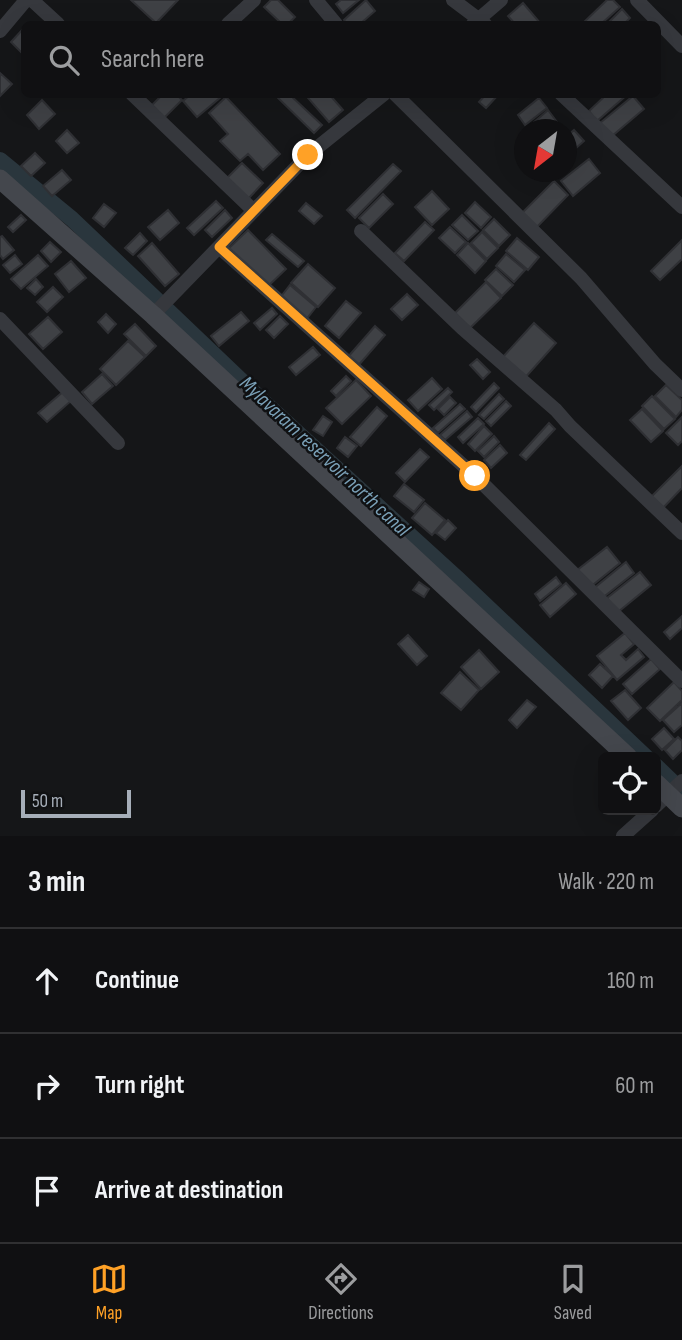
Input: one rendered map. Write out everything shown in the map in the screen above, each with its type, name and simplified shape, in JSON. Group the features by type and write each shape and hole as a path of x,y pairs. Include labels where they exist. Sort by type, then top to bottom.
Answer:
{"main road":[{"path":"0,179 153,315 623,752"}],"street":[{"path":"0,31 26,0"},
{"path":"32,0 55,21"},
{"path":"231,21 254,0"},
{"path":"316,0 334,21"},
{"path":"453,0 477,21"},
{"path":"481,21 501,0"},
{"path":"638,0 658,21"},
{"path":"661,24 682,46"},
{"path":"142,98 254,211"},
{"path":"153,315 308,155 379,98"},
{"path":"399,98 580,278 655,364 682,390"},
{"path":"565,98 682,207"},
{"path":"361,231 462,328 556,410 682,533"},
{"path":"219,247 475,476 682,681"},
{"path":"0,319 118,443"},
{"path":"623,836 646,815"}],"building":[{"path":"131,0 178,0 158,21 154,21"},
{"path":"271,0 278,0 295,17 291,21 279,21 264,7"},
{"path":"341,0 359,0 343,13 336,4"},
{"path":"366,0 375,11 363,21 344,20"},
{"path":"607,0 613,0 620,7 604,21 585,21"},
{"path":"523,3 538,21 512,21 508,16"},
{"path":"622,9 630,18 627,21 610,21"},
{"path":"21,31 21,52 11,42"},
{"path":"0,73 12,84 0,96"},
{"path":"159,98 182,100 164,118 152,105"},
{"path":"186,98 220,98 197,117 183,101"},
{"path":"227,98 280,154 263,170 248,154 240,161 220,141 228,134 209,113"},
{"path":"278,98 293,98 322,125 314,133"},
{"path":"308,98 332,98 343,110 329,122"},
{"path":"482,98 495,98 486,108 479,102"},
{"path":"539,98 547,108 533,119 521,119 518,115"},
{"path":"603,98 623,98 597,121 589,111"},
{"path":"631,98 635,98 644,109 612,136 600,123"},
{"path":"42,100 55,114 39,129 27,115"},
{"path":"548,110 555,119 538,119"},
{"path":"67,130 79,143 67,153 56,141"},
{"path":"577,133 584,141 577,147"},
{"path":"35,153 45,163 31,176 21,166"},
{"path":"589,159 600,173 573,196 562,182 577,182 577,168"},
{"path":"242,163 263,183 247,200 226,179"},
{"path":"393,164 401,171 355,218 347,210"},
{"path":"62,170 71,180 52,196 43,186"},
{"path":"553,182 568,195 532,232 518,217"},
{"path":"432,191 449,209 432,225 415,207"},
{"path":"383,194 393,204 369,228 359,218"},
{"path":"216,201 223,208 194,235 187,228"},
{"path":"475,202 491,217 481,228 465,213"},
{"path":"306,203 322,216 314,224 299,211"},
{"path":"104,204 116,213 104,227 93,218"},
{"path":"168,210 179,223 160,240 148,227"},
{"path":"225,210 232,218 212,237 205,230"},
{"path":"21,215 26,220 13,232 8,227"},
{"path":"462,215 478,231 468,240 452,225"},
{"path":"494,219 510,235 499,246 483,230"},
{"path":"425,222 434,230 404,261 395,253"},
{"path":"450,227 466,242 455,253 439,238"},
{"path":"248,230 286,269 265,289 228,249"},
{"path":"482,232 498,248 487,259 471,243"},
{"path":"140,233 147,241 133,255 125,248"},
{"path":"272,234 304,261 298,267 266,240"},
{"path":"2,236 14,250 3,259 0,255"},
{"path":"517,238 539,257 528,270 506,251"},
{"path":"682,240 682,259 660,280 651,271"},
{"path":"50,242 61,252 51,262 41,251"},
{"path":"152,243 179,274 165,286 138,256"},
{"path":"468,243 486,261 475,273 457,255"},
{"path":"506,254 525,270 514,282 496,266"},
{"path":"15,255 22,264 10,273 3,265"},
{"path":"38,255 48,266 21,289 11,279"},
{"path":"71,261 86,278 69,292 55,274"},
{"path":"308,264 335,288 318,307 291,283"},
{"path":"496,269 513,285 502,296 485,280"},
{"path":"36,279 43,287 35,295 27,288"},
{"path":"486,282 501,298 470,328 455,313"},
{"path":"290,285 316,307 305,321 279,299"},
{"path":"53,287 63,297 47,312 37,302"},
{"path":"407,294 418,305 402,320 391,309"},
{"path":"346,301 361,313 339,338 325,326"},
{"path":"272,308 277,314 260,330 254,323"},
{"path":"241,312 249,321 219,346 211,336"},
{"path":"106,314 116,324 108,333 98,322"},
{"path":"280,316 288,324 274,338 266,330"},
{"path":"48,317 62,332 43,349 29,334"},
{"path":"534,323 556,343 523,380 501,359"},
{"path":"135,324 156,346 146,356 124,334"},
{"path":"375,326 385,335 357,367 347,358"},
{"path":"128,341 145,357 116,385 100,369"},
{"path":"313,347 320,355 296,375 289,367"},
{"path":"477,359 490,372 483,379 470,365"},
{"path":"102,374 113,386 92,404 82,392"},
{"path":"346,376 351,381 336,396 331,391"},
{"path":"432,378 442,389 418,411 408,400"},
{"path":"356,380 371,396 342,424 326,408"},
{"path":"494,383 499,388 476,412 471,407"},
{"path":"666,385 682,400 682,410 676,417 655,396"},
{"path":"448,388 452,392 434,410 429,405"},
{"path":"64,391 72,400 47,422 38,413"},
{"path":"499,394 504,399 484,419 479,415"},
{"path":"652,396 675,419 664,429 642,406"},
{"path":"450,397 456,403 444,415 438,409"},
{"path":"506,401 511,406 491,426 486,421"},
{"path":"460,404 465,409 438,433 433,428"},
{"path":"377,407 387,416 361,446 350,437"},
{"path":"642,409 663,431 651,442 630,420"},
{"path":"467,411 472,417 445,440 440,435"},
{"path":"323,416 332,422 323,436 313,430"},
{"path":"682,417 682,441 678,445 666,433"},
{"path":"478,418 484,424 463,443 458,437"},
{"path":"549,423 555,429 526,460 520,455"},
{"path":"484,426 492,434 475,451 468,444"},
{"path":"494,436 499,442 484,457 478,451"},
{"path":"345,437 357,446 348,457 337,448"},
{"path":"500,445 507,453 491,468 484,460"},
{"path":"420,449 429,457 405,482 396,473"},
{"path":"682,466 682,488 662,509 650,498"},
{"path":"404,484 424,500 414,512 394,496"},
{"path":"425,503 445,520 432,535 412,518"},
{"path":"448,520 456,528 445,540 436,533"},
{"path":"607,547 620,563 589,588 576,571"},
{"path":"626,562 634,573 601,599 593,589"},
{"path":"640,572 651,585 618,612 607,598"},
{"path":"556,577 561,584 540,601 535,594"},
{"path":"419,582 429,589 424,597 413,590"},
{"path":"566,583 576,594 550,617 540,605"},
{"path":"682,616 682,628 670,639 664,632"},
{"path":"625,633 634,644 621,655 626,660 638,649 644,657 617,680 597,656"},
{"path":"408,635 427,656 417,665 398,644"},
{"path":"479,650 499,672 481,689 461,667"},
{"path":"651,659 660,669 632,694 623,684"},
{"path":"600,664 613,676 602,688 589,675"},
{"path":"460,672 479,690 461,710 441,693"},
{"path":"674,682 682,691 682,700 660,721 647,708"},
{"path":"625,690 641,708 628,720 611,701"},
{"path":"527,700 536,707 517,728 509,720"},
{"path":"682,703 682,725 674,732 663,720"},
{"path":"664,728 674,739 662,750 652,739"},
{"path":"678,737 682,741 682,750 673,759 665,750"}],"waterway":[{"name":"Mylavaram reservoir north canal","path":"0,160 72,219 266,404 458,579 641,752"},
{"name":"Mylavaram reservoir north canal","path":"661,771 682,791"}],"route":[{"path":"308,155 219,247 475,476"}]}
